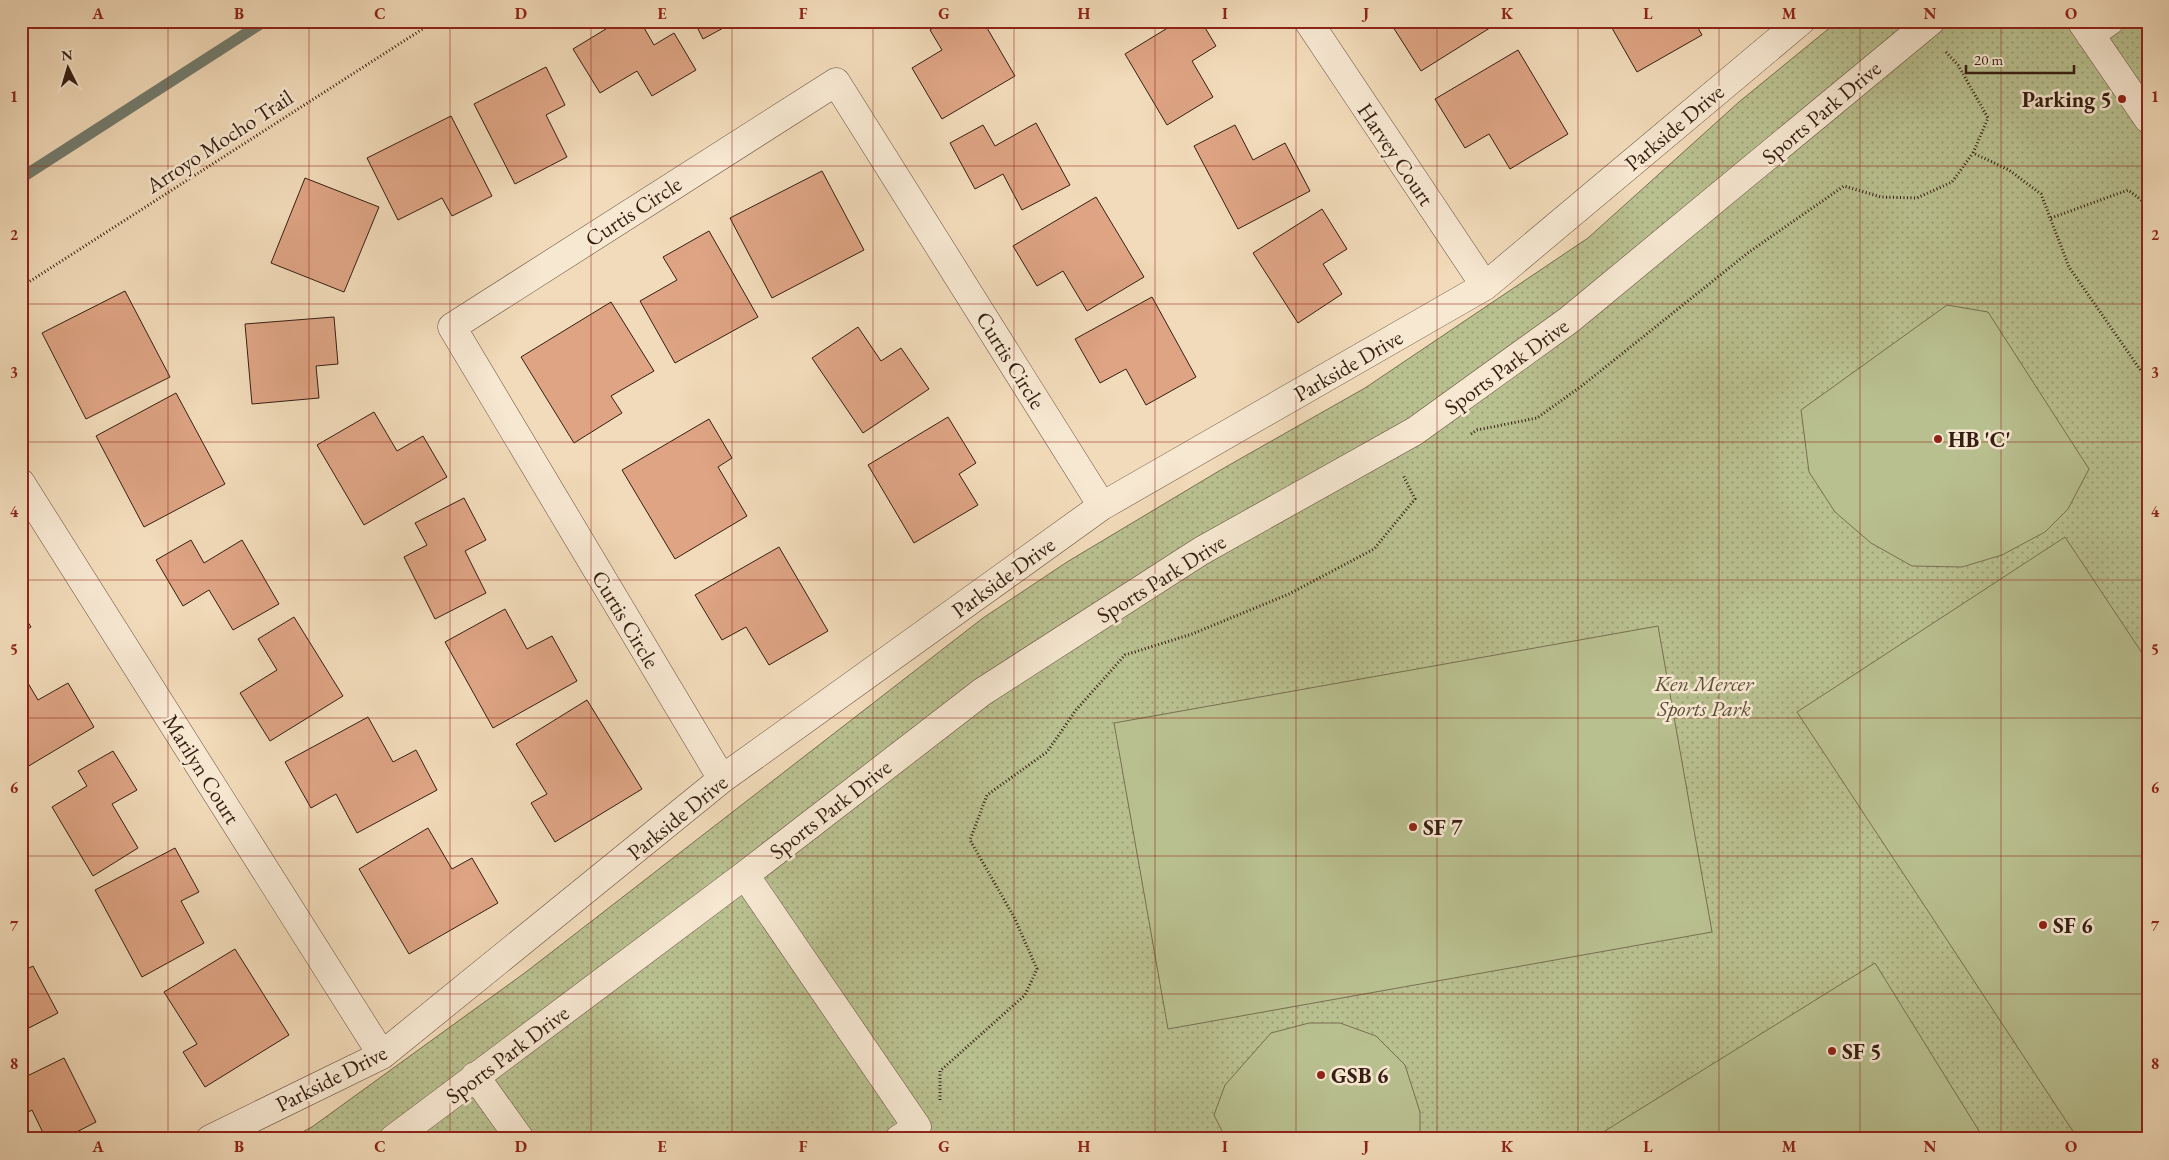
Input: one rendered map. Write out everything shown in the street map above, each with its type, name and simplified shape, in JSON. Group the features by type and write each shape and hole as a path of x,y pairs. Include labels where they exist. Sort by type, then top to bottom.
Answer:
{"street":[{"name":"Harvey Court","path":"1308,21 1485,286"},
{"name":"Parkside Drive","path":"210,1139 382,1055 722,779 1102,506 1485,286 1801,21"},
{"name":"Sports Park Drive","path":"393,1139 744,875 982,692 1201,550 1416,432 1569,320 1928,24"},
{"path":"2094,26 2148,119"},
{"name":"Curtis Circle","path":"722,779 452,327 836,82 1102,506"},
{"name":"Marilyn Court","path":"21,483 382,1055"},
{"path":"744,875 908,1133"},
{"path":"475,1076 520,1139"}],"path":[{"name":"Arroyo Mocho Trail","path":"21,287 435,21"},
{"path":"1468,435 1477,430 1538,418 1583,385 1749,252 1844,186 1881,197 1917,198 1952,182 1973,153 1988,118 1958,64 1928,24"},
{"path":"1973,153 2009,170 2042,194 2069,267 2148,381"},
{"path":"2051,218 2128,190 2148,205"},
{"path":"940,1108 940,1071 1025,995 1037,968 1014,917 970,840 987,795 1047,752 1076,710 1125,655 1192,634 1289,594 1374,549 1415,499 1401,471"}],"green space":[{"name":"Ken Mercer Sports Park","path":"1838,21 2148,21 2148,1139 289,1139 312,1127 526,972 983,618 1067,562 1224,468 1365,388 1588,238 1739,102"},
{"name":"HB 'C'","path":"1947,305 1988,312 2089,469 2068,509 2045,532 2002,555 1962,567 1912,566 1871,543 1835,512 1809,472 1801,410"},
{"name":"SF 6","path":"2065,537 2148,662 2148,1139 2078,1139 1797,712"},
{"name":"SF 7","path":"1658,626 1712,932 1168,1029 1114,723"},
{"name":"SF 5","path":"1875,963 1984,1139 1592,1139"},
{"name":"GSB 6","path":"1309,1023 1340,1023 1376,1036 1405,1065 1420,1112 1420,1139 1226,1139 1214,1115 1225,1085 1271,1033"}],"building":[{"path":"619,21 640,21 654,45 674,33 696,70 652,96 637,71 600,93 573,49"},
{"path":"694,21 736,21 703,39"},
{"path":"944,21 983,21 1015,76 942,119 912,68 942,50 930,30"},
{"path":"1179,21 1201,21 1216,46 1192,61 1213,97 1167,125 1125,54"},
{"path":"1403,21 1490,21 1493,26 1421,71 1393,27"},
{"path":"1608,21 1694,21 1702,35 1637,72"},
{"path":"1518,50 1568,134 1510,169 1489,134 1465,148 1435,99"},
{"path":"546,67 565,105 546,115 567,157 515,184 474,104"},
{"path":"451,116 492,196 452,216 442,198 398,220 367,158"},
{"path":"1036,123 1070,185 1022,210 1003,174 975,189 950,143 983,125 995,146"},
{"path":"1235,125 1253,160 1285,143 1310,191 1238,229 1194,146"},
{"path":"822,171 864,250 772,298 730,218"},
{"path":"305,178 379,207 344,292 271,263"},
{"path":"1096,197 1144,277 1087,311 1063,271 1037,286 1013,246"},
{"path":"1322,209 1347,249 1323,264 1342,294 1298,323 1253,253"},
{"path":"709,231 758,317 675,363 640,301 677,280 663,257"},
{"path":"125,291 170,377 86,419 42,333"},
{"path":"1152,297 1196,377 1146,405 1126,369 1100,383 1075,339"},
{"path":"611,302 654,371 611,396 622,413 574,443 521,357"},
{"path":"334,317 338,364 316,366 319,398 252,404 245,324"},
{"path":"858,327 881,361 901,348 929,389 863,433 812,358"},
{"path":"176,393 225,484 144,527 96,436"},
{"path":"374,412 397,451 423,436 447,477 364,525 317,445"},
{"path":"948,417 976,463 959,474 978,505 914,543 868,465"},
{"path":"709,419 732,458 718,467 747,516 675,559 622,470"},
{"path":"464,498 486,540 465,551 486,593 435,619 404,557 427,545 415,523"},
{"path":"191,540 204,563 242,540 279,604 233,630 209,590 183,606 156,560"},
{"path":"779,547 828,631 769,665 746,627 722,640 695,595"},
{"path":"505,609 527,649 552,636 577,681 493,728 445,642"},
{"path":"21,611 31,627 21,633"},
{"path":"294,617 343,696 270,741 240,693 277,670 258,639"},
{"path":"22,673 38,700 68,683 94,727 22,770"},
{"path":"587,700 642,789 555,842 531,803 547,794 516,744"},
{"path":"368,717 393,762 416,750 437,790 357,833 336,794 311,808 285,762"},
{"path":"113,751 137,790 112,804 138,848 93,876 52,807 87,786 78,771"},
{"path":"428,828 452,869 472,858 498,903 409,954 359,869"},
{"path":"175,848 199,892 181,901 204,943 142,977 95,890"},
{"path":"235,949 289,1035 205,1087 183,1052 197,1044 164,992"},
{"path":"33,966 58,1013 21,1032 21,972"},
{"path":"64,1058 96,1122 63,1139 46,1139 32,1110 21,1116 21,1079"}],"waterway":[{"path":"21,178 265,21"}],"place":[{"name":"Parking 5","path":"2122,99"},
{"name":"HB 'C'","path":"1938,439"},
{"name":"SF 7","path":"1413,827"},
{"name":"SF 6","path":"2043,925"},
{"name":"SF 5","path":"1832,1051"},
{"name":"GSB 6","path":"1321,1075"}]}
